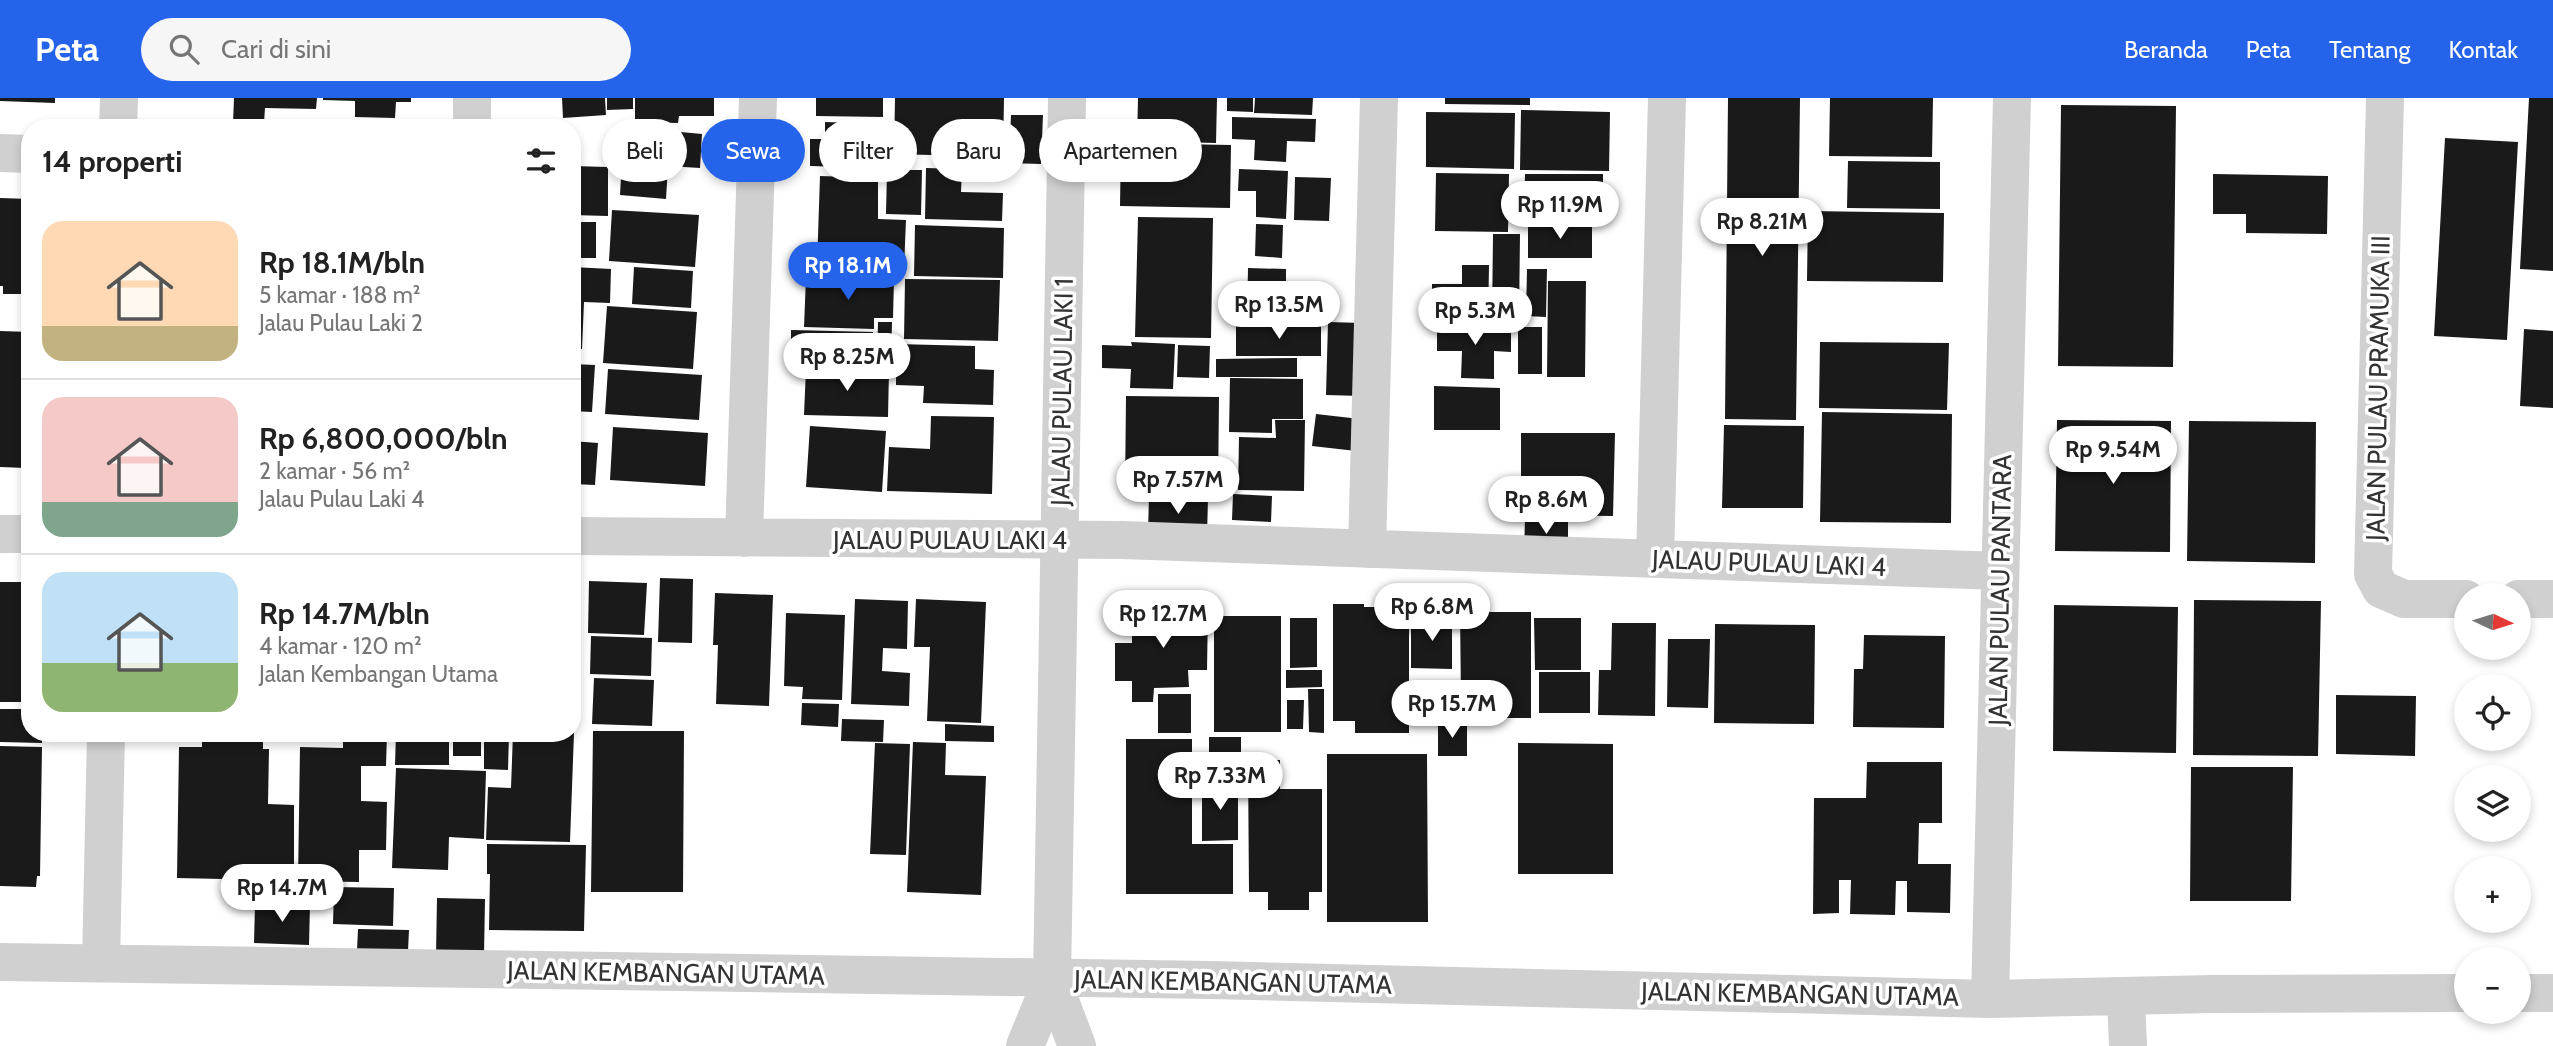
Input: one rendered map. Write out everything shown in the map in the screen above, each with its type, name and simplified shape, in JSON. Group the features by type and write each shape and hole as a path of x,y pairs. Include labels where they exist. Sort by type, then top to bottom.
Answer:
{"street":[{"path":"118,119 119,98"},
{"path":"472,98 472,119"},
{"path":"744,538 758,98"},
{"name":"JALAU PULAU LAKI 1","path":"1025,1046 1052,980 1068,98"},
{"path":"1367,549 1379,98"},
{"path":"1655,559 1667,98"},
{"name":"JALAN PULAU PANTARA","path":"1990,999 2012,98"},
{"name":"JALAN PULAU PRAMUKA III","path":"2385,98 2373,574 2381,589 2403,599 2454,599"},
{"path":"0,153 21,154"},
{"path":"0,534 21,534"},
{"name":"JALAU PULAU LAKI 4","path":"581,536 1122,540 2000,571"},
{"path":"2531,599 2553,599"},
{"path":"101,963 106,742"},
{"name":"JALAN KEMBANGAN UTAMA","path":"0,962 1052,980 1211,980 1990,999 2212,994 2454,993"},
{"name":"JALAU PULAU LAKI 1","path":"1052,980 1077,1046"},
{"path":"2531,993 2553,993"},
{"path":"2126,997 2128,1046"}],"building":[{"path":"0,98 55,98 55,103 0,101"},
{"path":"234,98 317,98 316,109 265,108 264,119 233,119"},
{"path":"323,98 411,98 411,102 396,102 395,118 355,117 355,101"},
{"path":"562,98 605,98 606,115 563,118"},
{"path":"607,98 633,98 633,109 607,110"},
{"path":"635,98 714,98 714,116 635,119"},
{"path":"816,98 883,98 883,117 816,116"},
{"path":"895,98 1004,98 1004,119 931,119 931,155 917,155 917,119 895,119"},
{"path":"1138,98 1217,98 1216,143 1202,143 1202,119 1138,119"},
{"path":"1227,98 1253,98 1253,112 1227,111"},
{"path":"1255,98 1313,98 1312,115 1254,113"},
{"path":"1445,98 1530,98 1530,105 1445,104"},
{"path":"1728,98 1800,98 1796,420 1725,419"},
{"path":"1830,98 1933,98 1932,157 1829,156"},
{"path":"2529,98 2553,98 2553,271 2520,269"},
{"path":"2061,105 2176,106 2173,367 2058,366"},
{"path":"1521,110 1610,112 1609,171 1520,170"},
{"path":"1426,112 1515,113 1514,169 1426,167"},
{"path":"1011,115 1043,115 1043,119 1039,119 1039,164 1025,164 1025,119 1011,119"},
{"path":"1232,117 1316,119 1315,142 1287,141 1286,162 1254,160 1255,140 1232,139"},
{"path":"687,133 701,134 700,168 687,167"},
{"path":"2445,138 2518,142 2507,340 2434,336"},
{"path":"810,139 819,139 819,166 810,166"},
{"path":"1202,144 1231,145 1230,208 1120,206 1120,182 1202,182"},
{"path":"1848,161 1940,162 1940,209 1847,208"},
{"path":"581,166 602,167 602,182 608,182 608,216 581,215"},
{"path":"926,168 931,168 931,182 961,182 961,192 1003,193 1002,221 925,219"},
{"path":"1239,169 1288,171 1286,219 1256,217 1256,191 1238,191"},
{"path":"917,170 922,170 921,215 886,214 887,182 917,182"},
{"path":"1436,173 1509,174 1508,232 1435,231"},
{"path":"1525,174 1603,174 1603,221 1524,219"},
{"path":"2213,174 2328,176 2327,234 2246,233 2246,214 2213,214"},
{"path":"1295,177 1331,178 1329,221 1294,220"},
{"path":"621,182 667,182 666,199 620,195"},
{"path":"820,182 878,182 878,219 906,220 904,268 817,266"},
{"path":"0,198 21,199 21,294 3,294 3,286 0,286"},
{"path":"612,210 699,215 695,267 609,261"},
{"path":"1808,211 1944,213 1943,282 1807,281"},
{"path":"1138,217 1213,218 1211,338 1135,337"},
{"path":"581,222 596,222 596,258 581,258"},
{"path":"1528,223 1592,224 1592,258 1528,258"},
{"path":"1256,224 1283,225 1282,258 1255,256"},
{"path":"915,225 1004,228 1003,278 914,276"},
{"path":"1493,234 1520,234 1519,319 1492,319"},
{"path":"1462,265 1489,265 1488,323 1461,322 1461,304 1432,303 1432,284 1462,284"},
{"path":"581,267 611,269 610,303 584,302 582,349"},
{"path":"634,267 693,271 691,308 632,304"},
{"path":"1248,268 1286,269 1286,319 1247,318"},
{"path":"1527,269 1547,269 1546,317 1526,316"},
{"path":"806,277 894,279 893,318 874,318 874,329 804,327"},
{"path":"905,279 1000,280 998,341 904,339"},
{"path":"1548,281 1586,281 1585,377 1547,377"},
{"path":"607,306 697,312 693,369 603,363"},
{"path":"878,322 892,322 891,365 877,365"},
{"path":"1328,322 1363,323 1361,396 1326,395"},
{"path":"1321,325 1321,356 1236,356 1236,326"},
{"path":"1437,326 1511,327 1511,352 1494,351 1494,379 1461,378 1462,351 1437,351"},
{"path":"1518,327 1542,327 1542,374 1518,374"},
{"path":"2524,329 2553,331 2553,408 2520,406"},
{"path":"791,330 873,332 872,368 791,366"},
{"path":"0,331 21,332 21,468 0,467"},
{"path":"1131,342 1175,344 1173,389 1130,388 1131,369 1102,368 1102,345 1132,346"},
{"path":"1820,342 1949,343 1947,410 1819,408"},
{"path":"896,344 975,346 975,369 994,370 993,405 923,403 924,386 896,385"},
{"path":"1178,345 1210,346 1209,378 1177,377"},
{"path":"1297,358 1297,377 1216,377 1216,359"},
{"path":"581,364 595,365 592,412 581,411"},
{"path":"806,368 889,370 888,417 804,415"},
{"path":"608,369 702,375 699,420 605,414"},
{"path":"1230,378 1303,379 1303,419 1272,419 1272,433 1229,432"},
{"path":"1434,386 1500,388 1500,430 1434,430"},
{"path":"1126,396 1219,397 1218,493 1125,491"},
{"path":"1822,412 1952,414 1951,523 1820,522"},
{"path":"1316,414 1360,419 1356,451 1312,446"},
{"path":"931,416 994,417 992,494 887,491 889,447 930,449"},
{"path":"1275,420 1305,420 1304,491 1238,490 1239,437 1276,438"},
{"path":"2057,420 2171,421 2170,552 2055,551"},
{"path":"2189,421 2316,422 2315,563 2187,561"},
{"path":"1724,425 1804,426 1803,508 1722,508"},
{"path":"810,426 886,431 882,492 806,487"},
{"path":"613,427 708,433 705,486 610,480"},
{"path":"1521,433 1615,433 1613,516 1521,515"},
{"path":"581,442 598,443 595,485 581,484"},
{"path":"1233,494 1272,496 1271,522 1232,520"},
{"path":"1149,496 1208,498 1207,536 1148,533"},
{"path":"1525,519 1568,519 1568,552 1524,552"},
{"path":"660,578 693,579 692,643 658,642"},
{"path":"589,581 647,583 644,635 588,633"},
{"path":"0,582 21,582 21,702 0,702"},
{"path":"715,593 773,595 769,706 716,704 718,645 713,645"},
{"path":"855,599 908,601 907,649 883,648 882,671 910,673 909,706 851,704"},
{"path":"916,599 986,602 981,723 927,721 930,647 914,647"},
{"path":"2194,600 2321,601 2318,756 2193,755"},
{"path":"1333,604 1409,607 1409,733 1355,733 1355,721 1333,721"},
{"path":"2054,605 2178,607 2176,753 2053,751"},
{"path":"1161,606 1208,606 1207,670 1188,670 1189,687 1154,688 1153,702 1132,702 1132,681 1115,681 1115,643 1132,643 1132,613 1162,613"},
{"path":"1481,609 1481,612 1531,612 1531,718 1480,718 1480,700 1461,700 1460,610"},
{"path":"786,613 845,615 842,700 802,699 803,687 784,686"},
{"path":"1214,616 1281,616 1281,732 1214,732"},
{"path":"1411,617 1452,617 1452,669 1411,668"},
{"path":"1290,618 1317,618 1317,667 1290,668"},
{"path":"1534,618 1581,618 1581,670 1535,670"},
{"path":"1612,623 1656,623 1655,716 1598,715 1599,670 1611,670"},
{"path":"1715,624 1815,625 1814,724 1714,723"},
{"path":"1864,635 1945,636 1944,728 1853,727 1854,669 1863,669"},
{"path":"591,636 652,638 651,676 590,674"},
{"path":"1668,639 1710,639 1708,708 1667,707"},
{"path":"1286,670 1322,670 1322,687 1286,688"},
{"path":"1539,672 1590,672 1590,713 1539,713"},
{"path":"594,678 654,680 652,726 592,724"},
{"path":"1308,689 1324,689 1324,733 1309,732"},
{"path":"1158,694 1191,694 1191,733 1158,733"},
{"path":"2336,695 2416,696 2415,756 2336,754"},
{"path":"1287,700 1304,700 1303,729 1287,729"},
{"path":"802,703 839,704 838,727 801,725"},
{"path":"0,709 21,709 21,742 42,743 0,742"},
{"path":"842,719 884,720 883,742 841,741"},
{"path":"945,724 994,726 994,742 945,741"},
{"path":"1438,724 1467,724 1467,756 1438,756"},
{"path":"593,731 684,731 683,892 591,892"},
{"path":"1209,737 1241,737 1241,777 1209,776"},
{"path":"1126,739 1192,739 1192,844 1233,844 1233,894 1126,894"},
{"path":"202,742 263,742 263,749 269,749 268,804 294,805 294,877 266,877 267,880 177,878 179,747 202,747"},
{"path":"343,742 387,742 386,766 361,766 361,801 387,802 386,850 359,850 359,882 298,881 300,747 343,748"},
{"path":"396,742 449,742 449,765 395,765"},
{"path":"453,742 481,742 481,756 453,756"},
{"path":"484,742 509,742 508,770 484,769"},
{"path":"513,742 574,742 570,842 486,840 488,787 511,788"},
{"path":"913,742 946,743 945,775 986,776 981,895 907,892"},
{"path":"875,743 910,744 906,855 870,854"},
{"path":"1518,743 1613,744 1613,874 1518,874"},
{"path":"0,746 42,747 40,876 37,876 36,887 0,886"},
{"path":"1327,754 1427,754 1428,922 1327,922"},
{"path":"1248,760 1280,760 1280,789 1322,789 1322,892 1309,892 1309,910 1268,910 1268,892 1249,892"},
{"path":"1867,762 1942,762 1942,823 1919,823 1918,864 1951,864 1950,913 1907,912 1907,881 1896,881 1895,915 1850,914 1851,880 1839,880 1839,913 1813,914 1814,798 1866,798"},
{"path":"2191,767 2293,767 2291,901 2190,901"},
{"path":"396,768 486,771 484,839 449,837 448,870 392,868"},
{"path":"1202,784 1238,784 1238,840 1202,841"},
{"path":"487,844 586,845 584,931 489,930 490,874 487,874"},
{"path":"334,887 394,888 393,926 333,924"},
{"path":"437,898 485,899 484,955 436,955"},
{"path":"255,904 310,904 309,945 254,943"},
{"path":"358,929 409,930 408,951 357,950"}]}
